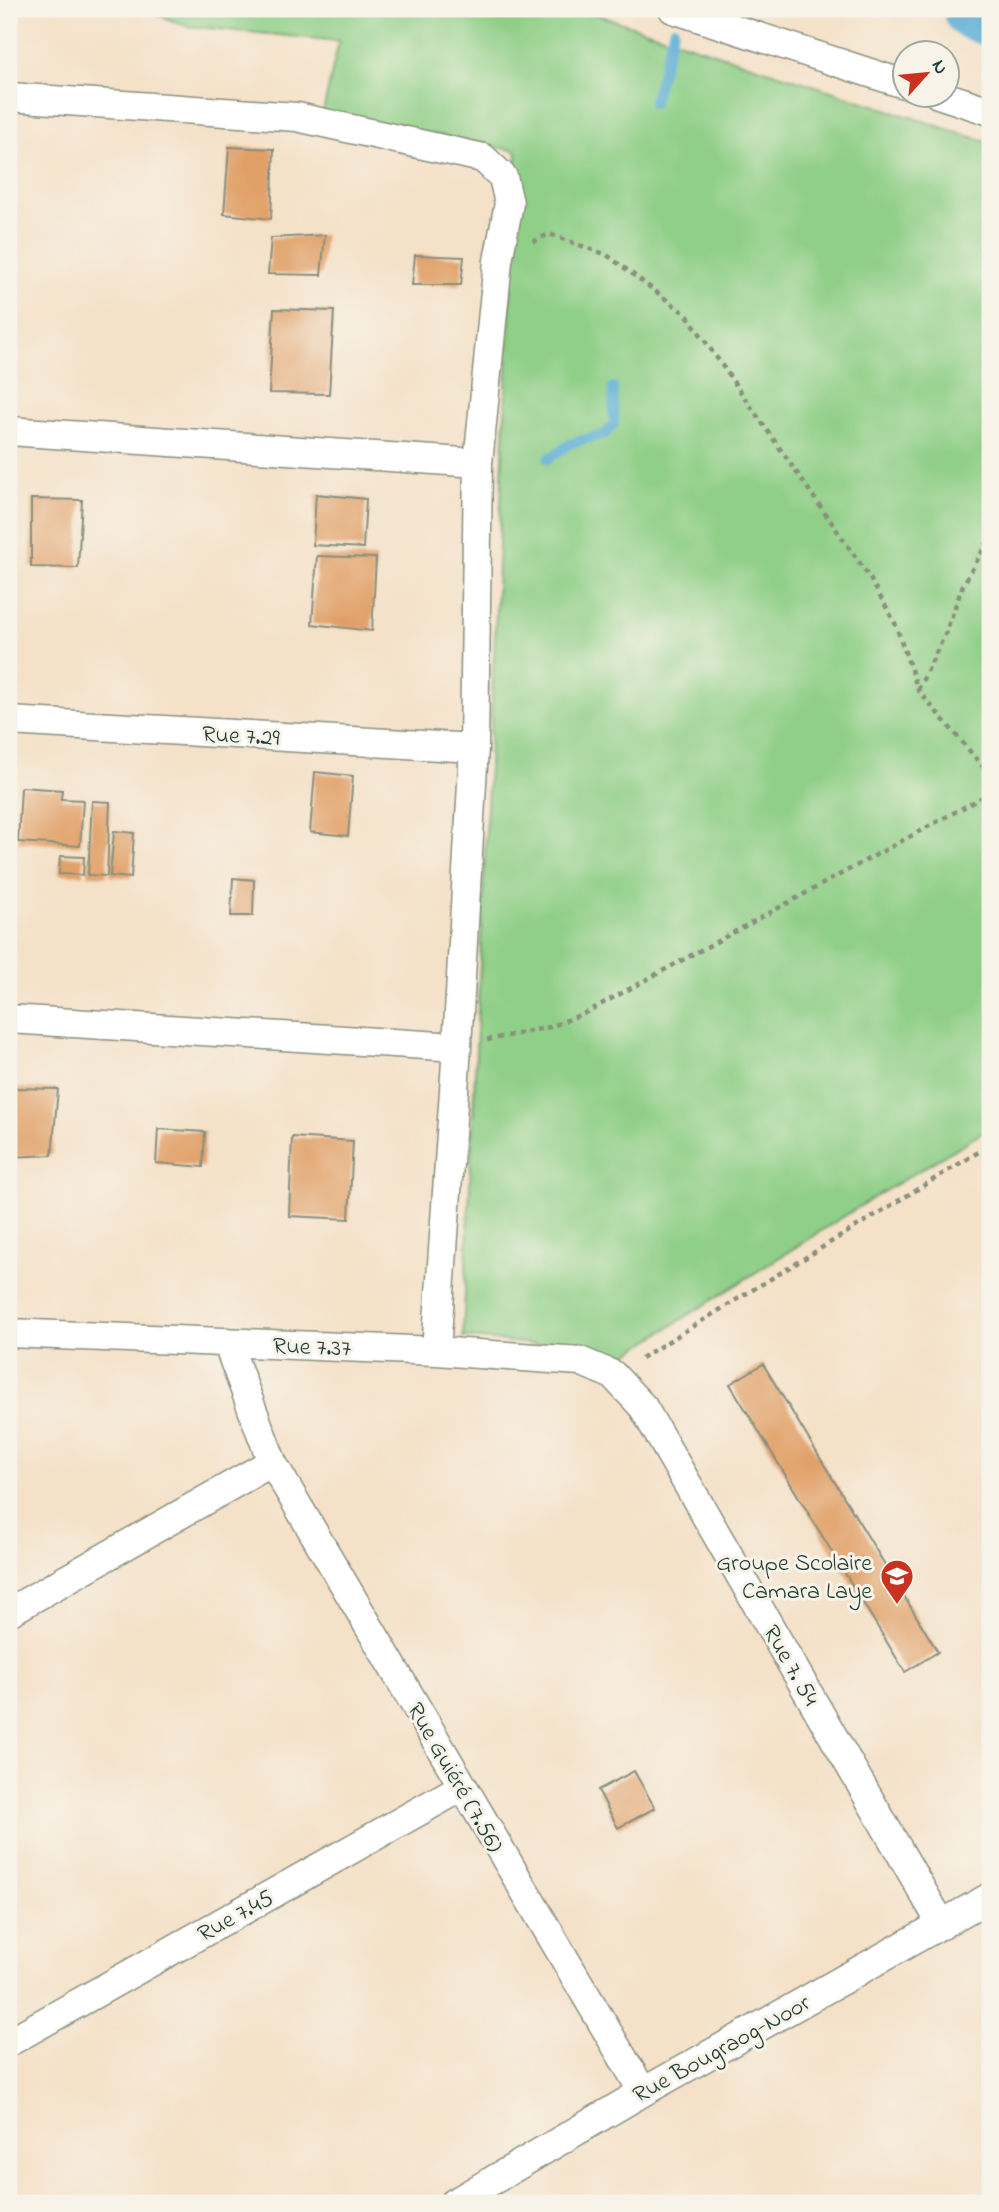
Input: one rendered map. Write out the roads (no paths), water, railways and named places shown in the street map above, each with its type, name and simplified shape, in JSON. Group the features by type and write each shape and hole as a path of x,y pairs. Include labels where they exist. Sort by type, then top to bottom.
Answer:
{"street":[{"path":"673,9 890,79"},
{"path":"9,97 297,117 483,158 503,177 509,203 498,261 478,463 474,748 436,1351"},
{"path":"960,101 990,111"},
{"path":"9,431 478,463"},
{"name":"Rue 7.29","path":"9,721 474,748"},
{"path":"9,1019 457,1047"},
{"name":"Rue 7.37","path":"9,1334 436,1351 580,1361 613,1375"},
{"name":"Rue Guiéré (7.56)","path":"227,1342 272,1462 643,2092"},
{"name":"Rue 7. 54","path":"613,1375 643,1407 942,1925"},
{"path":"9,1612 272,1462"},
{"name":"Rue 7.45","path":"9,2042 462,1787"},
{"name":"Rue Bougraog-Noor","path":"454,2203 643,2092 990,1897"}],"waterway":[{"path":"974,9 990,15"},
{"path":"653,103 674,29"},
{"path":"548,459 571,443 605,434 614,424 613,387"}],"place":[{"name":"Groupe Scolaire Camara Laye","path":"897,1606"}]}
